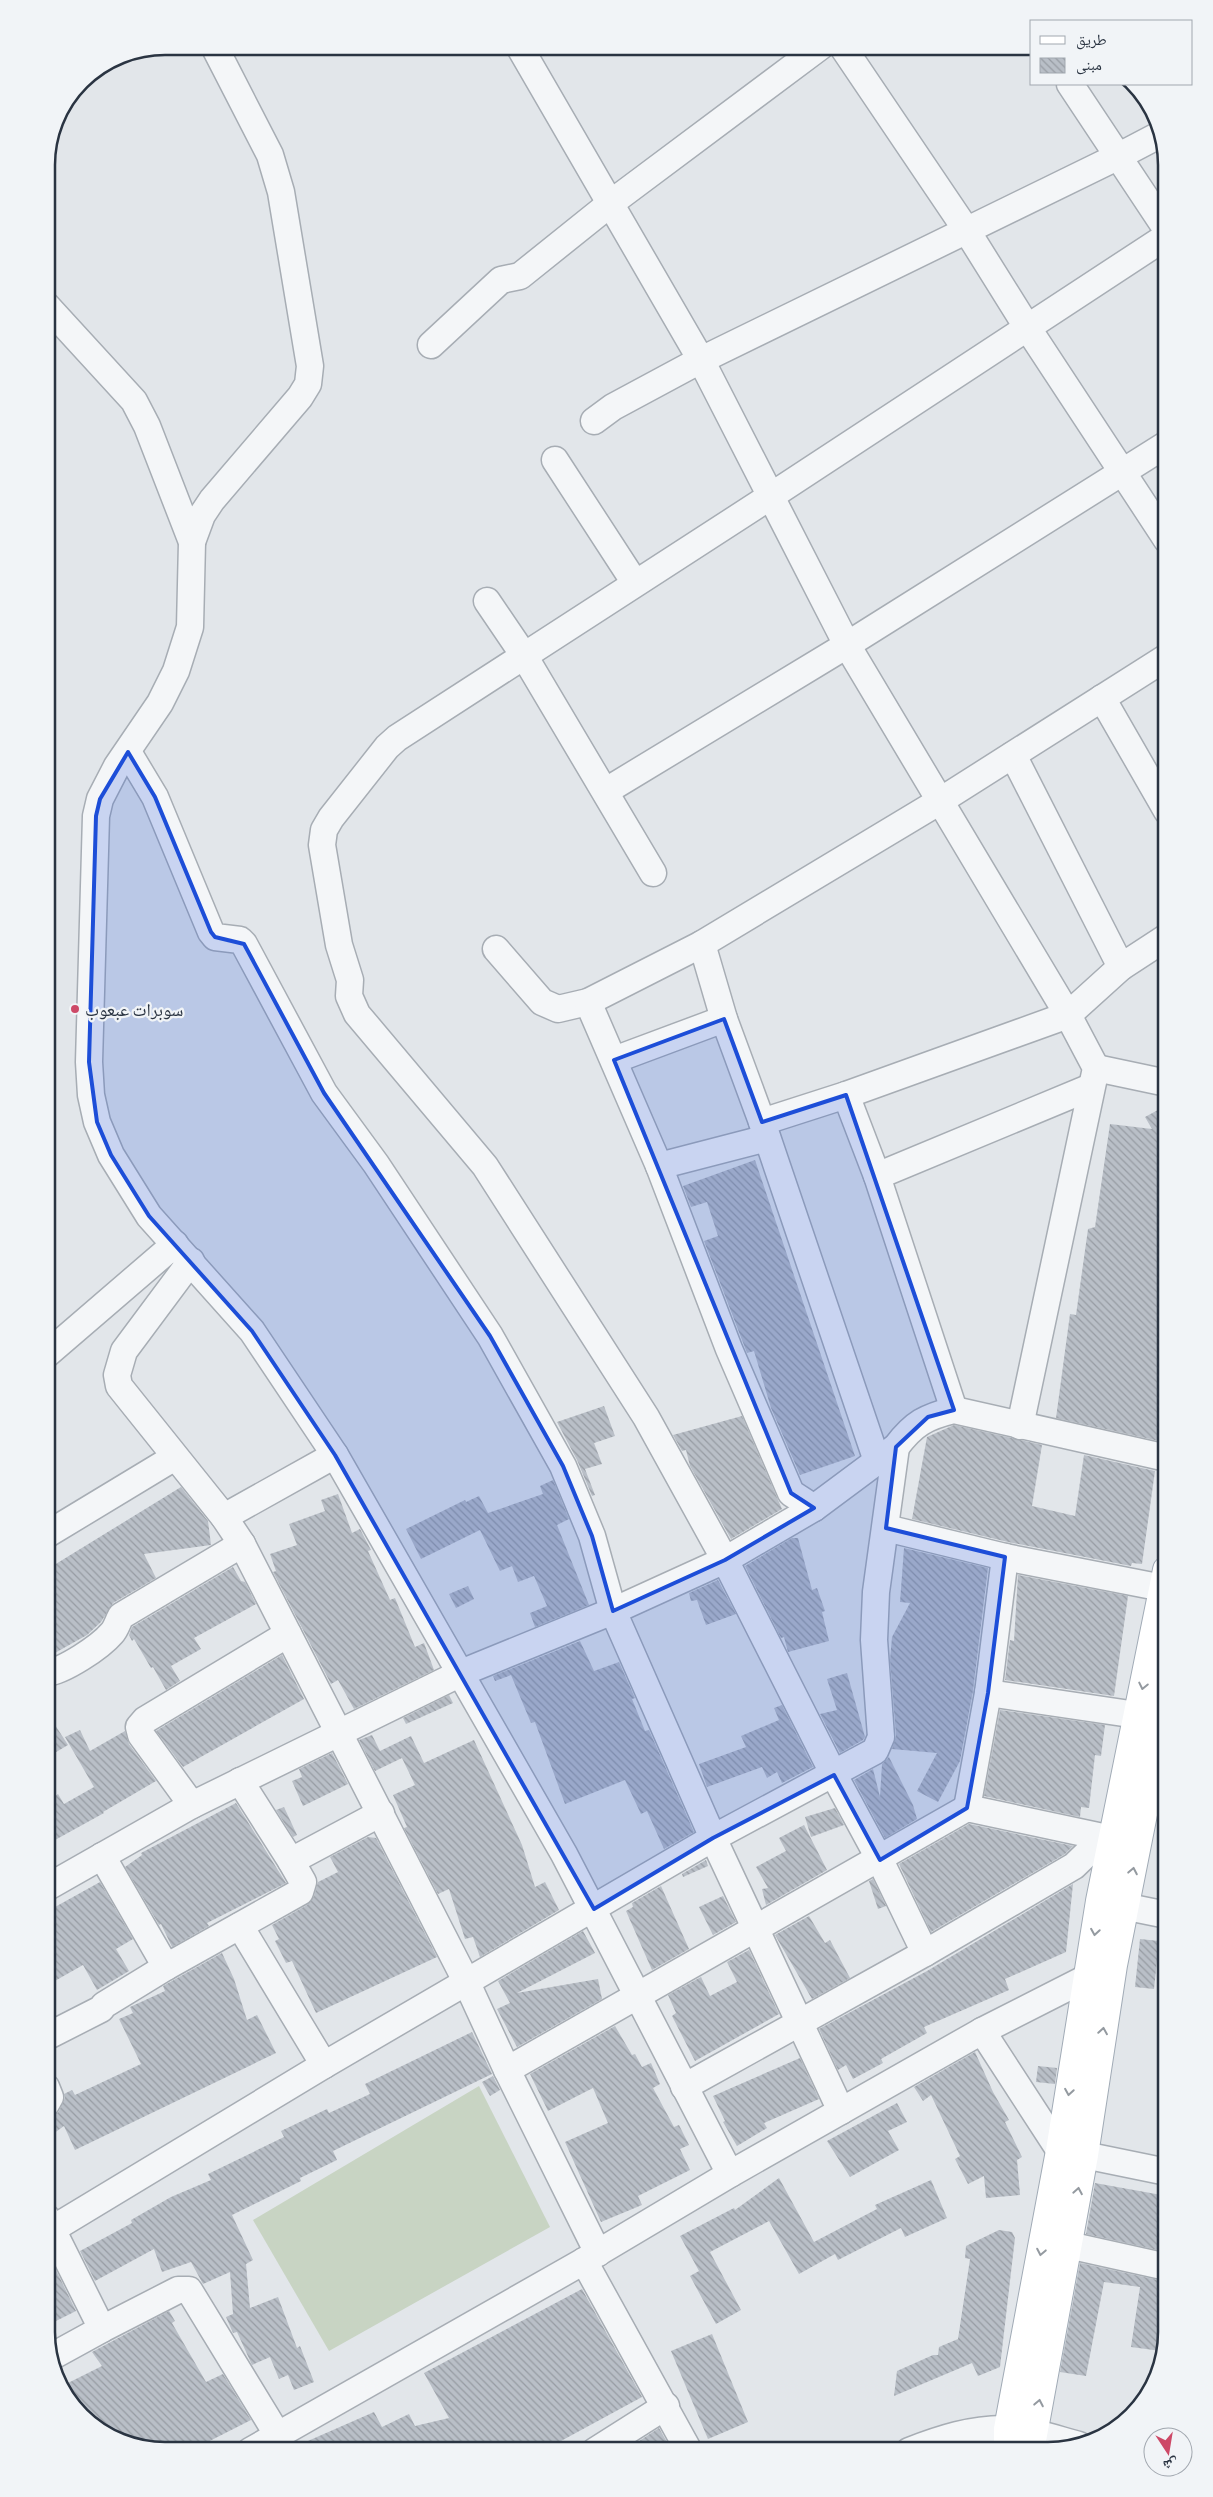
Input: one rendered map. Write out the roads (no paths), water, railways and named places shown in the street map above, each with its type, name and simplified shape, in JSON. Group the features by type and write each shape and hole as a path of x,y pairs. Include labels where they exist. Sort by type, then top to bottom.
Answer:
{"main road":[{"path":"1020,2441 1072,2153 1113,1965 1113,1904 1108,1838 1137,1715 1158,1613"},
{"path":"1020,2441 1068,2245 1072,2153 1089,1976 1158,1759"}],"street":[{"path":"219,55 270,155 276,172 310,366 308,384 300,397 212,500 202,515 192,542 190,627 176,671 160,703 117,766 100,799 96,816 89,1036 91,1095 97,1122 111,1155 149,1216 252,1331 335,1455 594,1909 730,2174"},
{"path":"524,55 701,360 847,645 1068,1015 1094,1077 1020,1426"},
{"path":"431,345 501,280 520,276 611,203 809,55"},
{"path":"848,55 968,231 1027,327 1158,526"},
{"path":"1071,85 1158,216"},
{"path":"594,421 613,407 701,360 968,231 1154,137"},
{"path":"925,1953 880,1860 725,1560 646,1417 485,1166 357,1014 349,996 350,980 340,945 322,845 324,830 331,818 387,746 523,654 771,496 1158,242"},
{"path":"55,315 134,401 147,426 192,542"},
{"path":"606,791 847,645 1158,449"},
{"path":"555,460 635,583"},
{"path":"487,601 523,654 654,873"},
{"path":"496,949 542,1002 558,1009 588,1002 702,944 940,801 1158,663"},
{"path":"1102,698 1158,791"},
{"path":"128,752 154,796 211,932 215,937 240,940 244,944 324,1093 386,1179 490,1336 563,1466 592,1536 613,1610 713,1838 757,1927 841,2111"},
{"path":"1013,755 1121,967"},
{"path":"659,1166 765,1130 846,1095 1068,1015 1121,967 1158,943"},
{"path":"55,2222 713,1838 874,1751 879,1745 881,1737 874,1640 876,1592 886,1528 887,1454 724,1019 702,944"},
{"path":"588,1002 659,1166 729,1349 791,1493 814,1508"},
{"path":"614,1060 724,1019"},
{"path":"877,1176 1094,1077 1158,1082"},
{"path":"846,1095 877,1176 954,1410"},
{"path":"55,1348 183,1253"},
{"path":"183,1253 124,1351 117,1376 119,1386 224,1517 242,1544 466,1981 591,2257 684,2442"},
{"path":"55,1883 192,1805 461,1673 613,1610 725,1560 814,1508 887,1454 906,1434 928,1417 954,1410 1158,1456"},
{"path":"224,1517 335,1455"},
{"path":"55,1530 175,1457"},
{"path":"886,1528 1005,1557 1158,1578"},
{"path":"55,1671 94,1649 113,1632 121,1616 242,1544"},
{"path":"967,1808 988,1693 1005,1557"},
{"path":"192,1805 141,1735 139,1727 145,1720 288,1634"},
{"path":"988,1693 1137,1715"},
{"path":"55,2033 101,2009 104,2005 166,1967 300,1892 303,1882 240,1781"},
{"path":"507,2070 638,1997 757,1927 880,1860 967,1808 1108,1838"},
{"path":"291,1861 381,1813"},
{"path":"684,2087 925,1953 1074,1866 1108,1838"},
{"path":"102,1856 166,1967"},
{"path":"1113,1904 1158,1912"},
{"path":"240,1926 324,2065"},
{"path":"264,2442 591,2257 730,2174 982,2031 1113,1965"},
{"path":"982,2031 1072,2153 1158,2170"},
{"path":"55,2239 102,2329"},
{"path":"1068,2245 1158,2265"},
{"path":"57,2354 178,2290 189,2290 277,2434"},
{"path":"609,2442 666,2406"},
{"path":"932,2442 1035,2442"}],"place":[{"name":"سوبرات عبعوب","path":"75,1009"}]}
